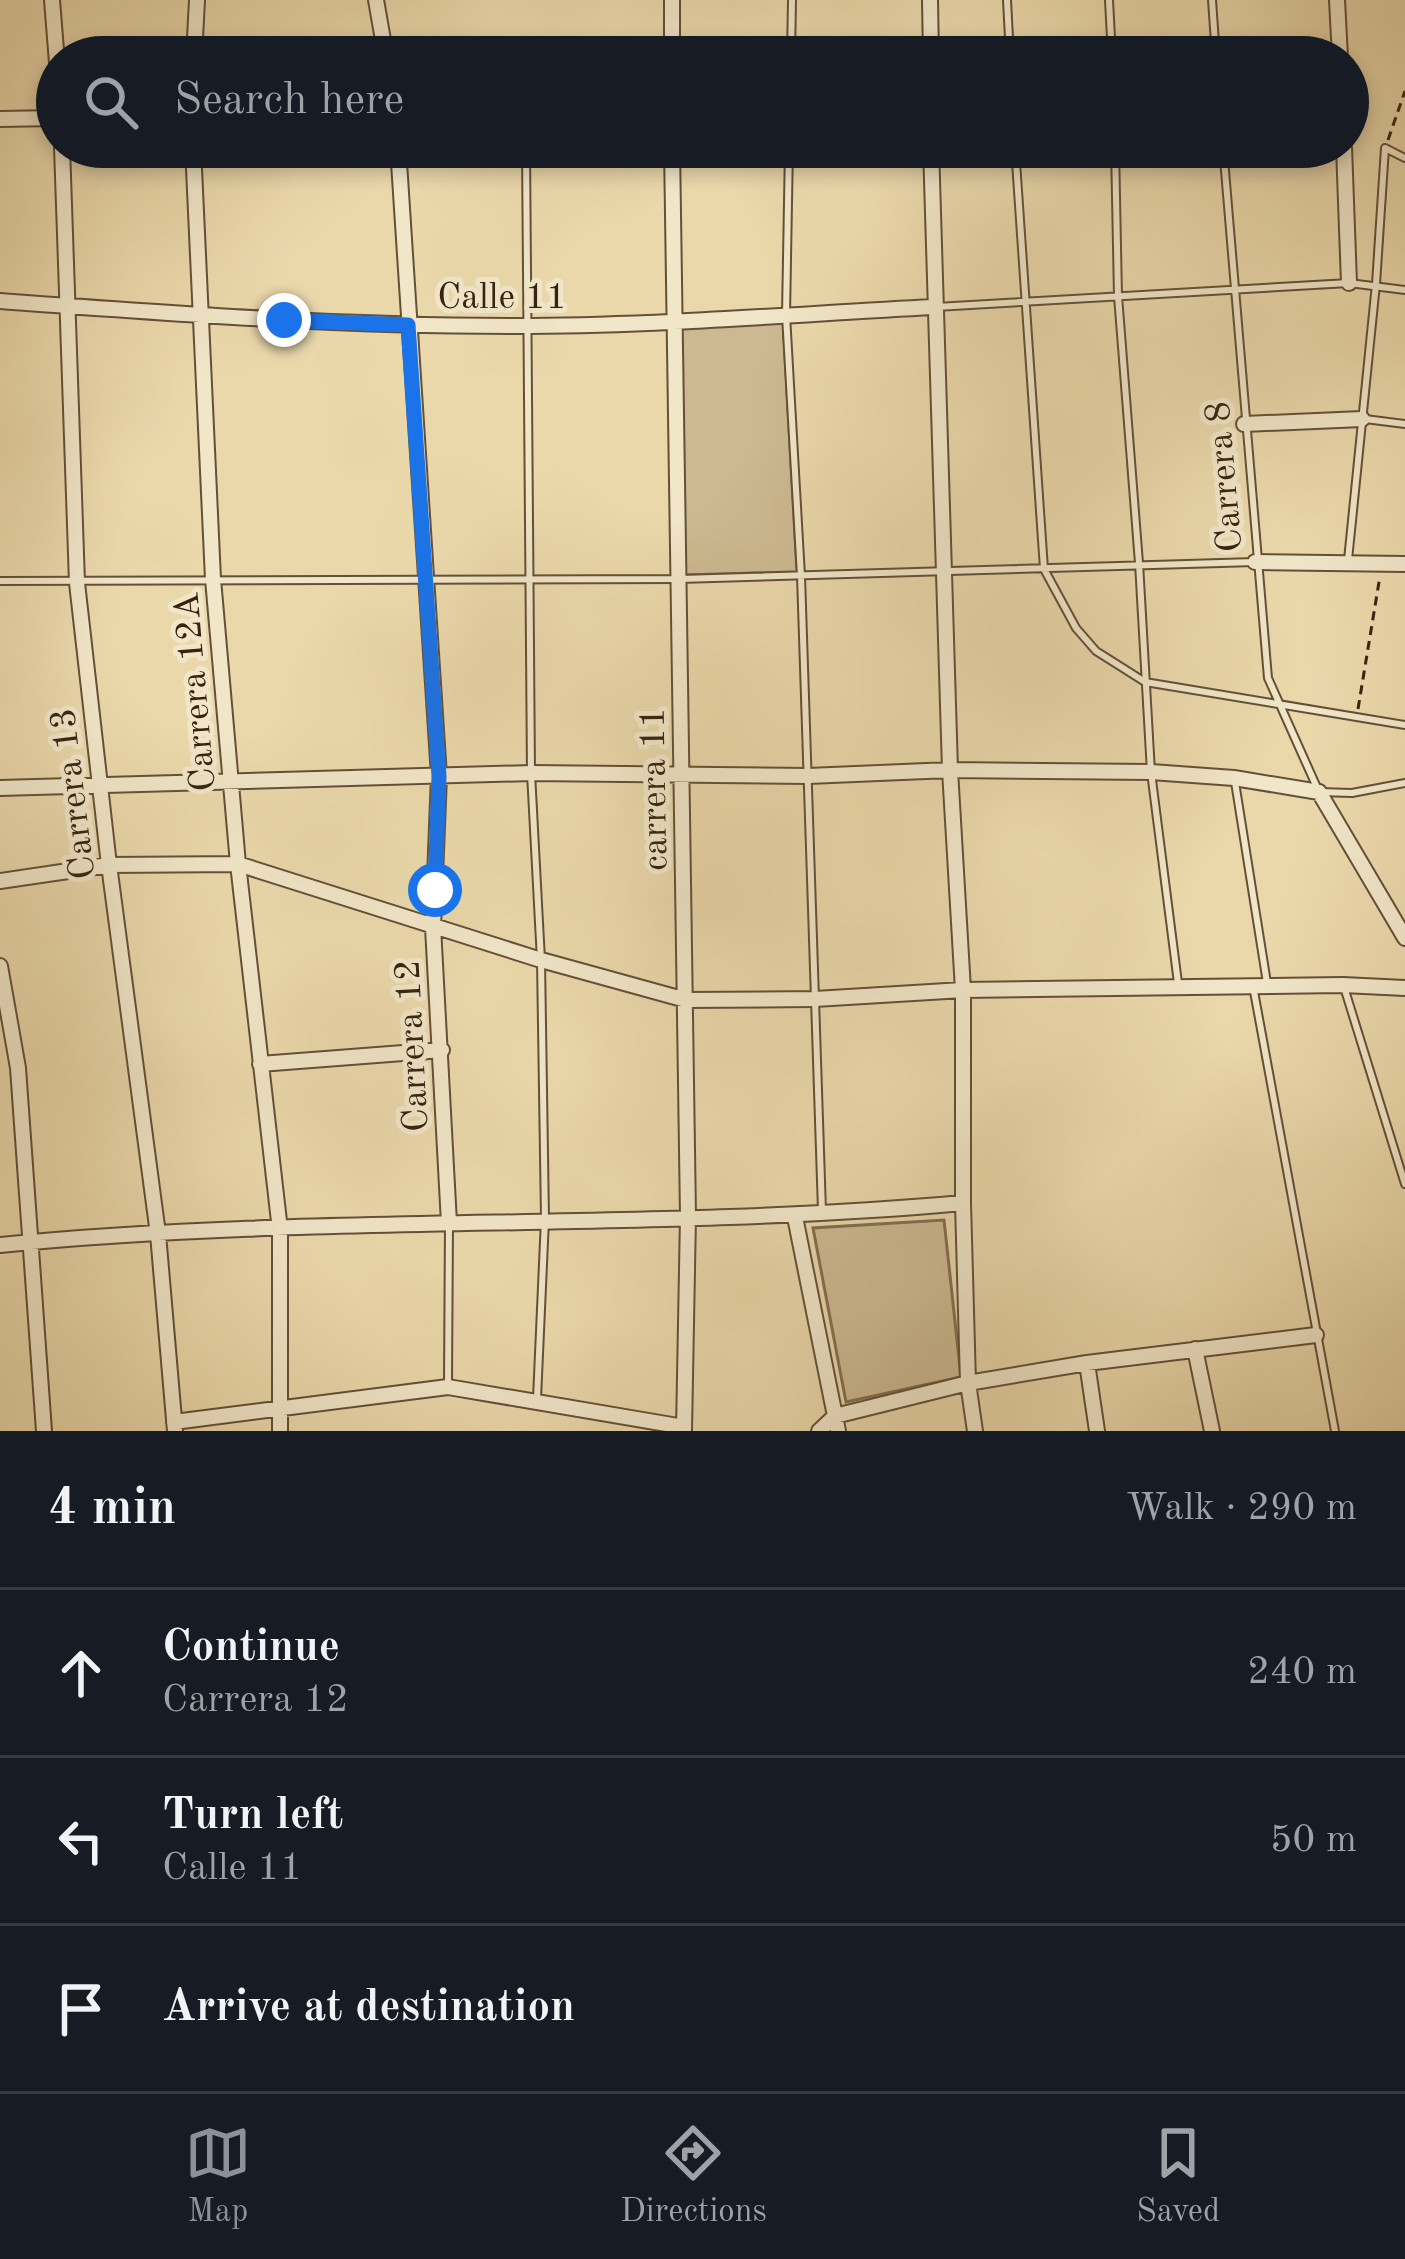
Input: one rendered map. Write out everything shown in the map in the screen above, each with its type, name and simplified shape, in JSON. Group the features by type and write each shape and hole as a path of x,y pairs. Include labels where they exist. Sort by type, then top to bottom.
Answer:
{"street":[{"path":"52,0 55,36"},
{"path":"195,36 197,0"},
{"path":"376,0 382,36"},
{"path":"672,36 673,0"},
{"path":"930,0 931,36"},
{"path":"1337,0 1339,36"},
{"path":"0,119 36,118"},
{"name":"Carrera 13","path":"63,168 77,583 158,1234 175,1427"},
{"name":"Carrera 12A","path":"194,168 212,579 238,864 280,1230 280,1431"},
{"name":"Carrera 12","path":"399,168 439,776 433,927 449,1222"},
{"name":"carrera 11","path":"673,168 688,1216 684,1429"},
{"path":"932,168 950,770 963,990 962,1203 968,1383 975,1431"},
{"path":"1345,168 1349,284"},
{"name":"Calle 11","path":"0,301 201,316 529,326 674,323 933,307"},
{"path":"1244,424 1361,419"},
{"path":"1255,562 1405,564"},
{"path":"0,788 531,773 808,776 950,770 1151,772 1234,778 1319,792 1405,938"},
{"path":"0,881 109,866 238,864 541,960 686,1000 815,999 963,990 1405,988"},
{"path":"0,966 18,1068 44,1431"},
{"path":"260,1064 442,1050"},
{"path":"0,1245 449,1222 822,1216 962,1203"},
{"path":"795,1217 837,1424"},
{"path":"819,1431 968,1383 1316,1335"},
{"path":"1195,1349 1212,1431"},
{"path":"1087,1363 1097,1431"},
{"path":"175,1427 448,1387 684,1429"}],"lane":[{"path":"791,36 792,0"},
{"path":"1007,0 1009,36"},
{"path":"1109,0 1111,36"},
{"path":"1212,0 1215,36"},
{"path":"1348,560 1385,148 1405,158"},
{"path":"526,168 531,773 541,960 545,1219 537,1402"},
{"path":"789,168 786,315 801,576 822,1216"},
{"path":"1016,168 1044,569 1076,628 1096,651 1145,682 1405,724"},
{"path":"1115,168 1118,296 1151,772 1179,987"},
{"name":"Carrera 8","path":"1224,168 1268,678 1319,792"},
{"path":"933,307 1349,284 1405,290"},
{"path":"1361,419 1405,424"},
{"path":"0,580 680,579 1255,562"},
{"path":"1234,778 1260,986 1335,1431"},
{"path":"1319,792 1352,793 1405,783"},
{"path":"1343,985 1405,1184"},
{"path":"448,1387 449,1222"}],"path":[{"path":"1385,148 1405,91"},
{"path":"1357,716 1383,563"}],"shaded area":[{"path":"783,319 797,572 683,575 678,328"},
{"path":"944,1220 961,1377 846,1402 813,1228"}],"route":[{"path":"284,320 408,325 439,776 435,890"}]}
